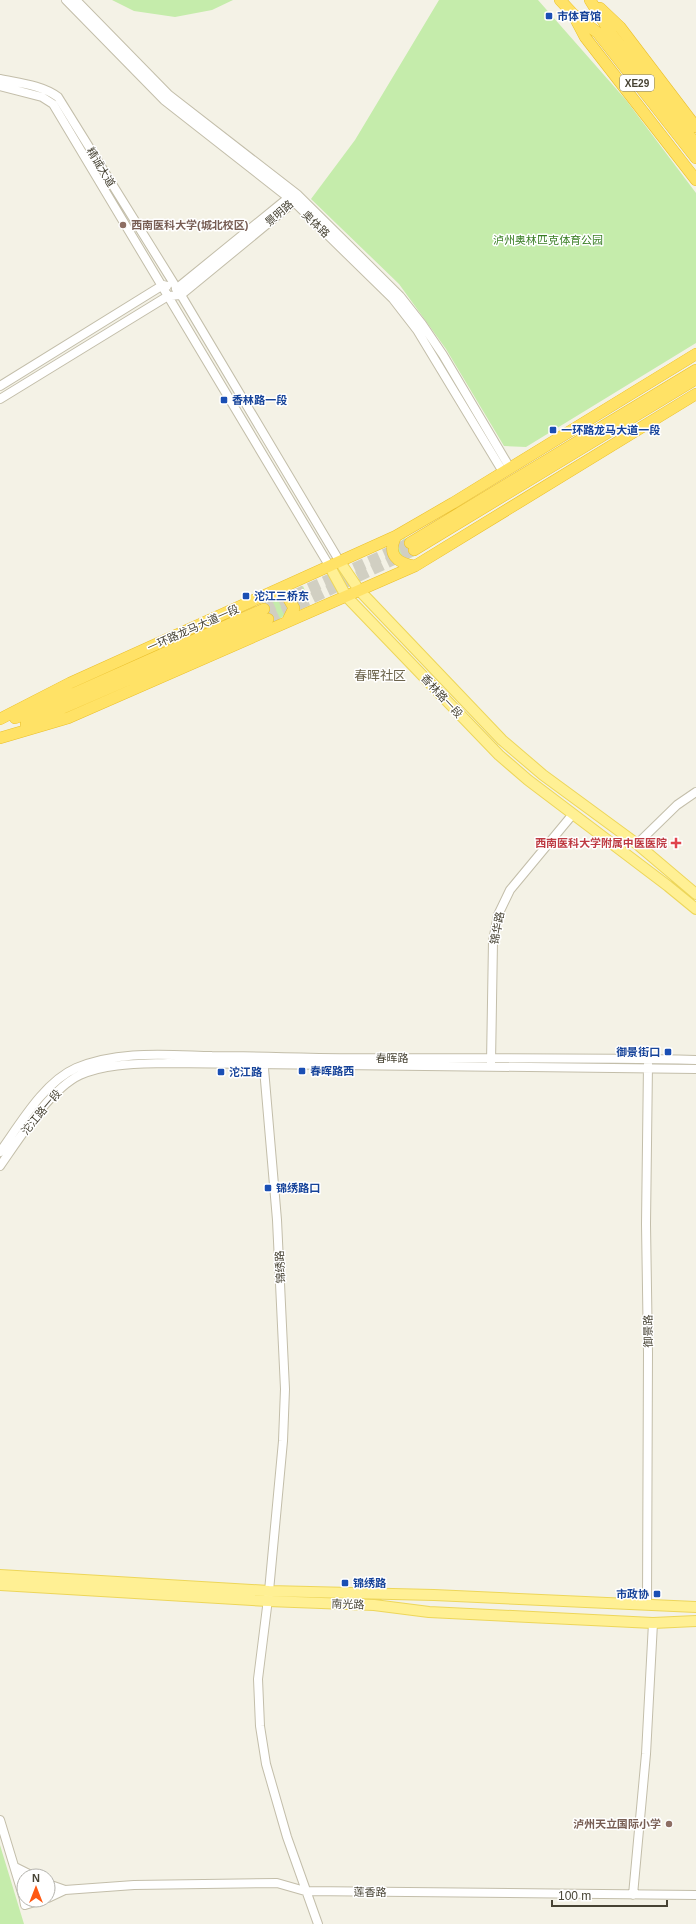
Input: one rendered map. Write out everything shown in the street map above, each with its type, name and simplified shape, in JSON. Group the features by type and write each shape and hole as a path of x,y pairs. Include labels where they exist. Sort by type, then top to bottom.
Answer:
{"highway":[{"name":"XE29","path":"560,0 573,14 598,33 696,158"},
{"name":"XE29","path":"591,0 610,32 696,144"},
{"path":"591,0 620,27 696,127"},
{"path":"573,14 585,37 696,180"},
{"name":"一环路龙马大道一段","path":"0,719 70,683 271,594 396,536 696,354"},
{"path":"696,370 412,547 696,379"},
{"path":"0,738 68,718 415,566 696,394"},
{"path":"396,536 392,544 392,552 398,560 404,564 415,566"},
{"path":"271,594 287,596 291,601 294,608 292,616 287,622"},
{"path":"0,723 39,709 266,614 0,735"}],"main road":[{"name":"香林路一段","path":"335,564 502,740 543,775 637,844 696,894"},
{"name":"香林路一段","path":"335,564 346,596 499,755 528,780 696,909"},
{"name":"南光路","path":"0,1575 374,1605 429,1612 653,1623 696,1621"},
{"name":"南光路","path":"0,1584 268,1596 434,1595 696,1607"}],"street":[{"name":"奥体路","path":"66,0 164,100 293,198"},
{"name":"奥体路","path":"76,0 169,95 293,198 411,308 443,355 507,470"},
{"name":"精诚大道","path":"0,79 43,89 58,97 178,292"},
{"name":"精诚大道","path":"0,86 42,97 53,104 163,285"},
{"name":"景明路","path":"178,292 293,198"},
{"path":"0,386 163,285 178,292"},
{"name":"香林路一段","path":"163,285 168,296 335,564"},
{"path":"0,399 168,296 178,292"},
{"name":"香林路一段","path":"178,292 335,564"},
{"path":"637,844 677,805 696,792"},
{"name":"锦华路","path":"493,1063 493,941 498,915 510,890 575,816"},
{"name":"春晖路","path":"91,1067 104,1059 142,1055 263,1061 493,1063 696,1069"},
{"name":"春晖路","path":"493,1063 648,1059 696,1060"},
{"name":"御景路","path":"647,1604 648,1353 646,1216 648,1059"},
{"name":"锦绣路","path":"263,1061 278,1220 285,1389 283,1441 268,1596 258,1679 260,1726 266,1764 305,1891 318,1924"},
{"name":"沱江路一段","path":"0,1152 46,1091 61,1078 75,1069 91,1067"},
{"name":"沱江路一段","path":"0,1166 24,1132 52,1097 65,1084 91,1067"},
{"path":"633,1895 646,1754 653,1623"},
{"path":"0,1820 16,1870"},
{"name":"莲香路","path":"56,1894 65,1890 134,1885 278,1883 305,1891 696,1895"},
{"path":"56,1887 65,1890"}],"green space":[{"path":"112,0 233,0 212,10 175,17 134,11"},
{"name":"泸州奥林匹克体育公园","path":"439,0 538,0 626,100 696,193 696,343 526,447 504,446 446,349 399,284 311,199 355,140"},
{"path":"405,538 417,555 408,559 403,557 398,552 399,543"},
{"path":"303,586 308,597 298,602 291,592"},
{"path":"275,600 284,601 287,609 282,618 271,623 264,604"},
{"path":"0,1845 16,1898 16,1908 19,1908 24,1924 0,1924"}],"tunnel":[{"path":"264,609 410,543"},
{"path":"268,619 414,550"}],"place":[{"name":"市体育馆","path":"549,16"},
{"name":"西南医科大学(城北校区)","path":"123,225"},
{"name":"香林路一段","path":"224,400"},
{"name":"一环路龙马大道一段","path":"553,430"},
{"name":"沱江三桥东","path":"246,596"},
{"name":"西南医科大学附属中医医院","path":"676,843"},
{"name":"御景街口","path":"668,1052"},
{"name":"春晖路西","path":"302,1071"},
{"name":"沱江路","path":"221,1072"},
{"name":"锦绣路口","path":"268,1188"},
{"name":"锦绣路","path":"345,1583"},
{"name":"市政协","path":"657,1594"},
{"name":"泸州天立国际小学","path":"669,1824"}],"district":[{"name":"春晖社区","path":"380,675"}]}
